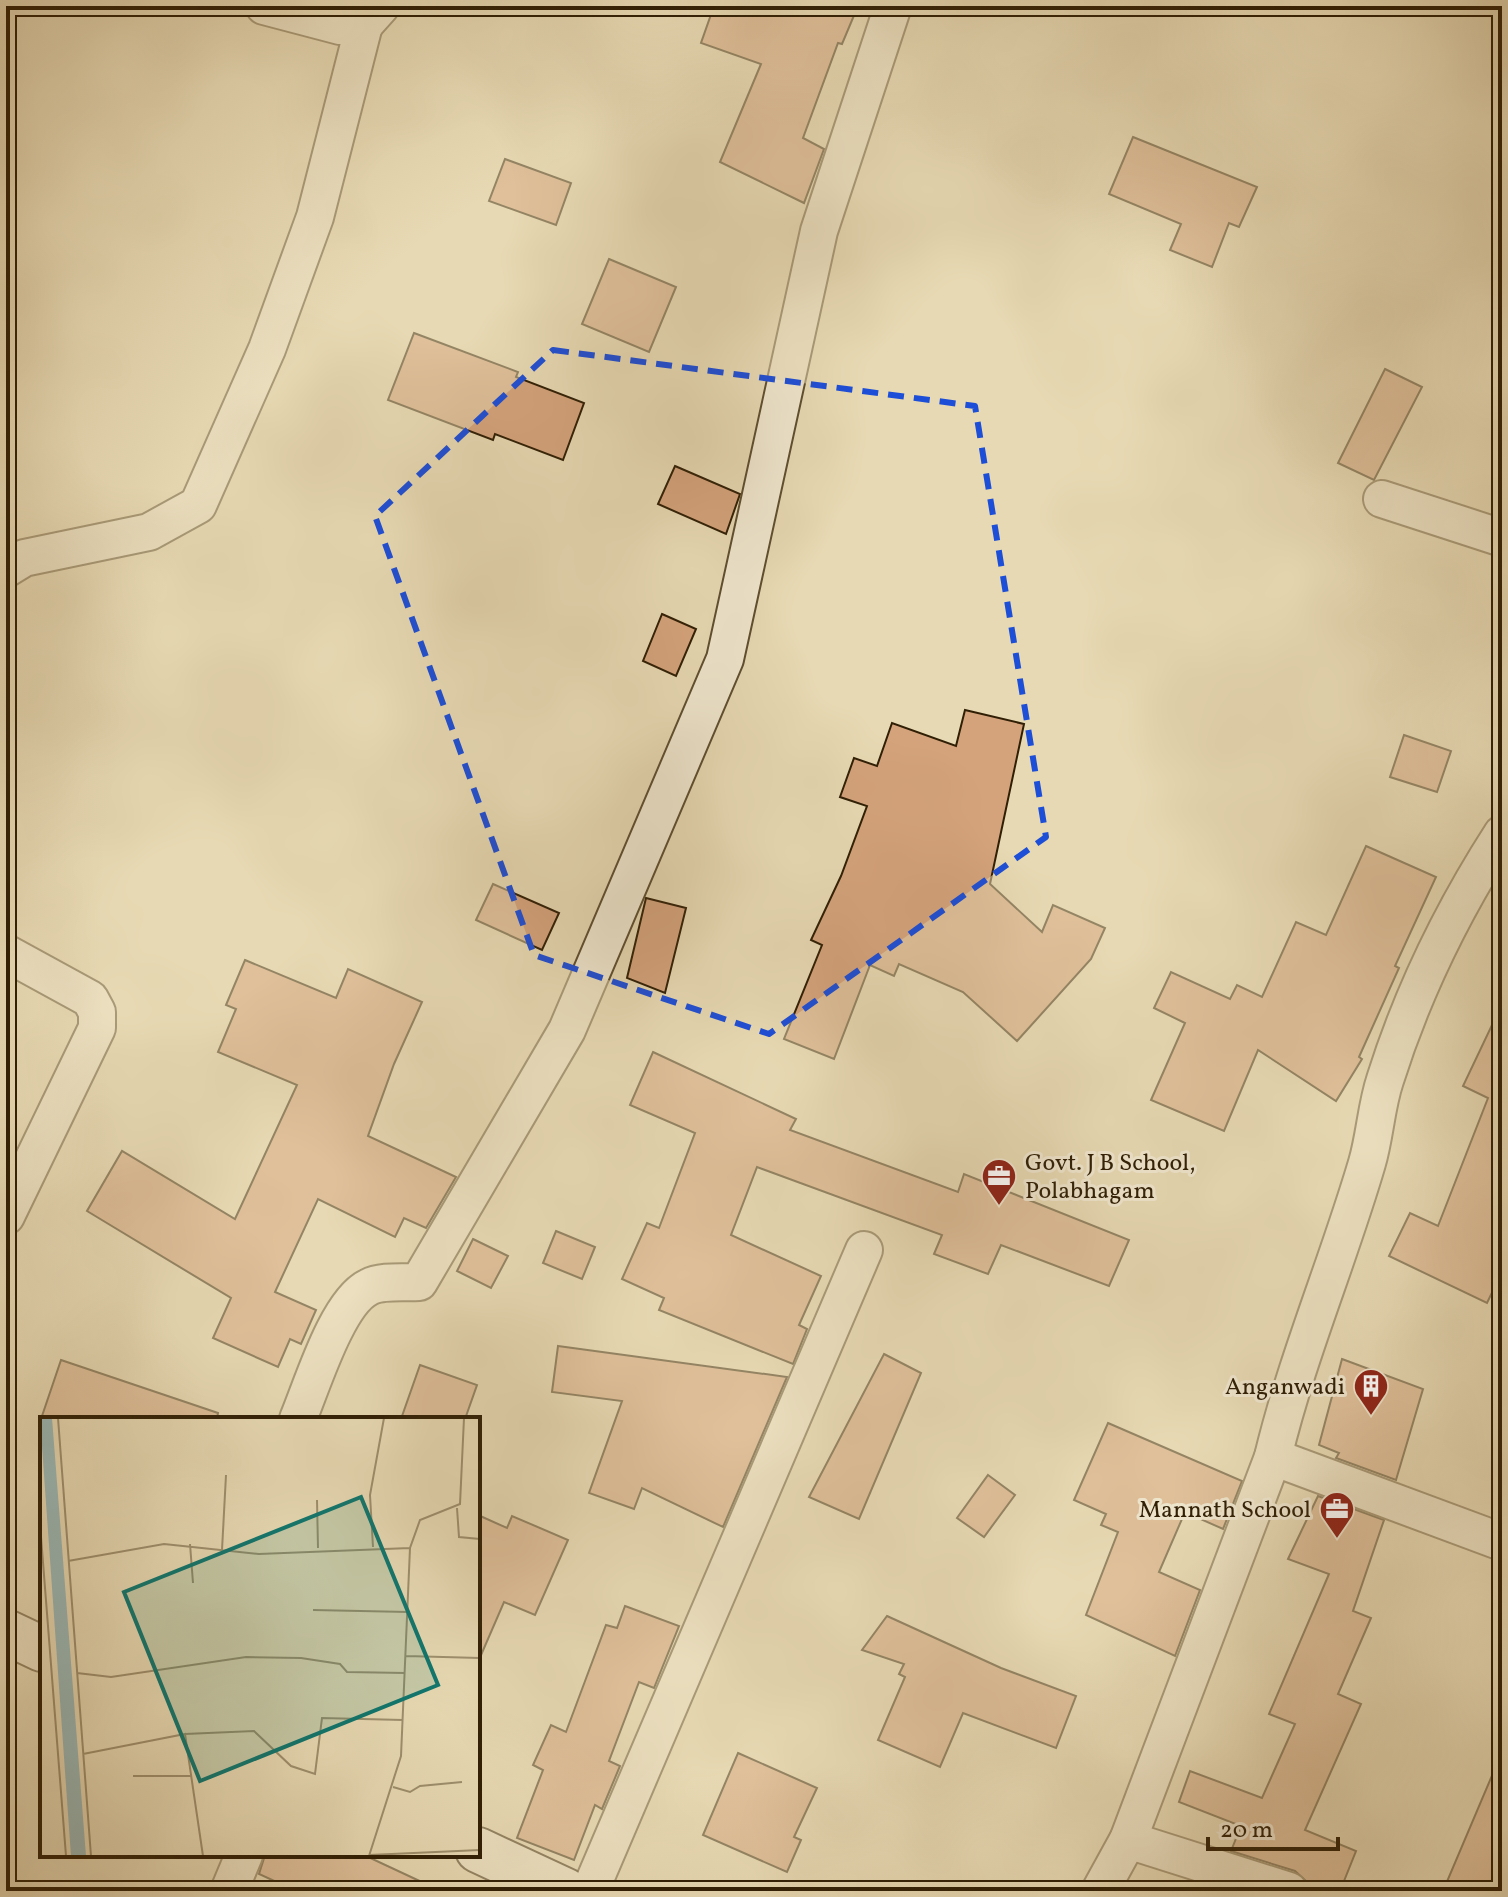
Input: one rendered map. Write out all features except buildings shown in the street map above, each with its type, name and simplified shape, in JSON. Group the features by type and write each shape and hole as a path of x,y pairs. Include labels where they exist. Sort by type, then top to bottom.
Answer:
{"main road":[{"path":"6,1632 40,1648"},
{"path":"480,1851 566,1891"}],"street":[{"path":"264,6 340,26 373,16"},
{"path":"299,1417 345,1310 359,1292 373,1285 419,1282 567,1030 725,659 819,231 893,6"},
{"path":"6,569 24,558 149,532 198,505 267,349 315,217 373,16"},
{"path":"1382,499 1502,538"},
{"path":"1100,1891 1128,1840 1273,1457 1288,1396 1368,1161 1384,1083 1400,1036 1437,951 1473,880 1502,834"},
{"path":"6,953 90,999 97,1012 97,1028 6,1216"},
{"path":"590,1891 864,1250"},
{"path":"1273,1457 1502,1542"},
{"path":"1128,1840 1289,1891"},
{"path":"229,1891 243,1857"}],"highlighted area":[{"path":"553,350 975,406 1046,837 769,1034 534,955 375,516"}],"place":[{"name":"Govt. J B School, Polabhagam","path":"999,1207"},
{"name":"Anganwadi","path":"1371,1417"},
{"name":"Mannath School","path":"1337,1540"}]}
